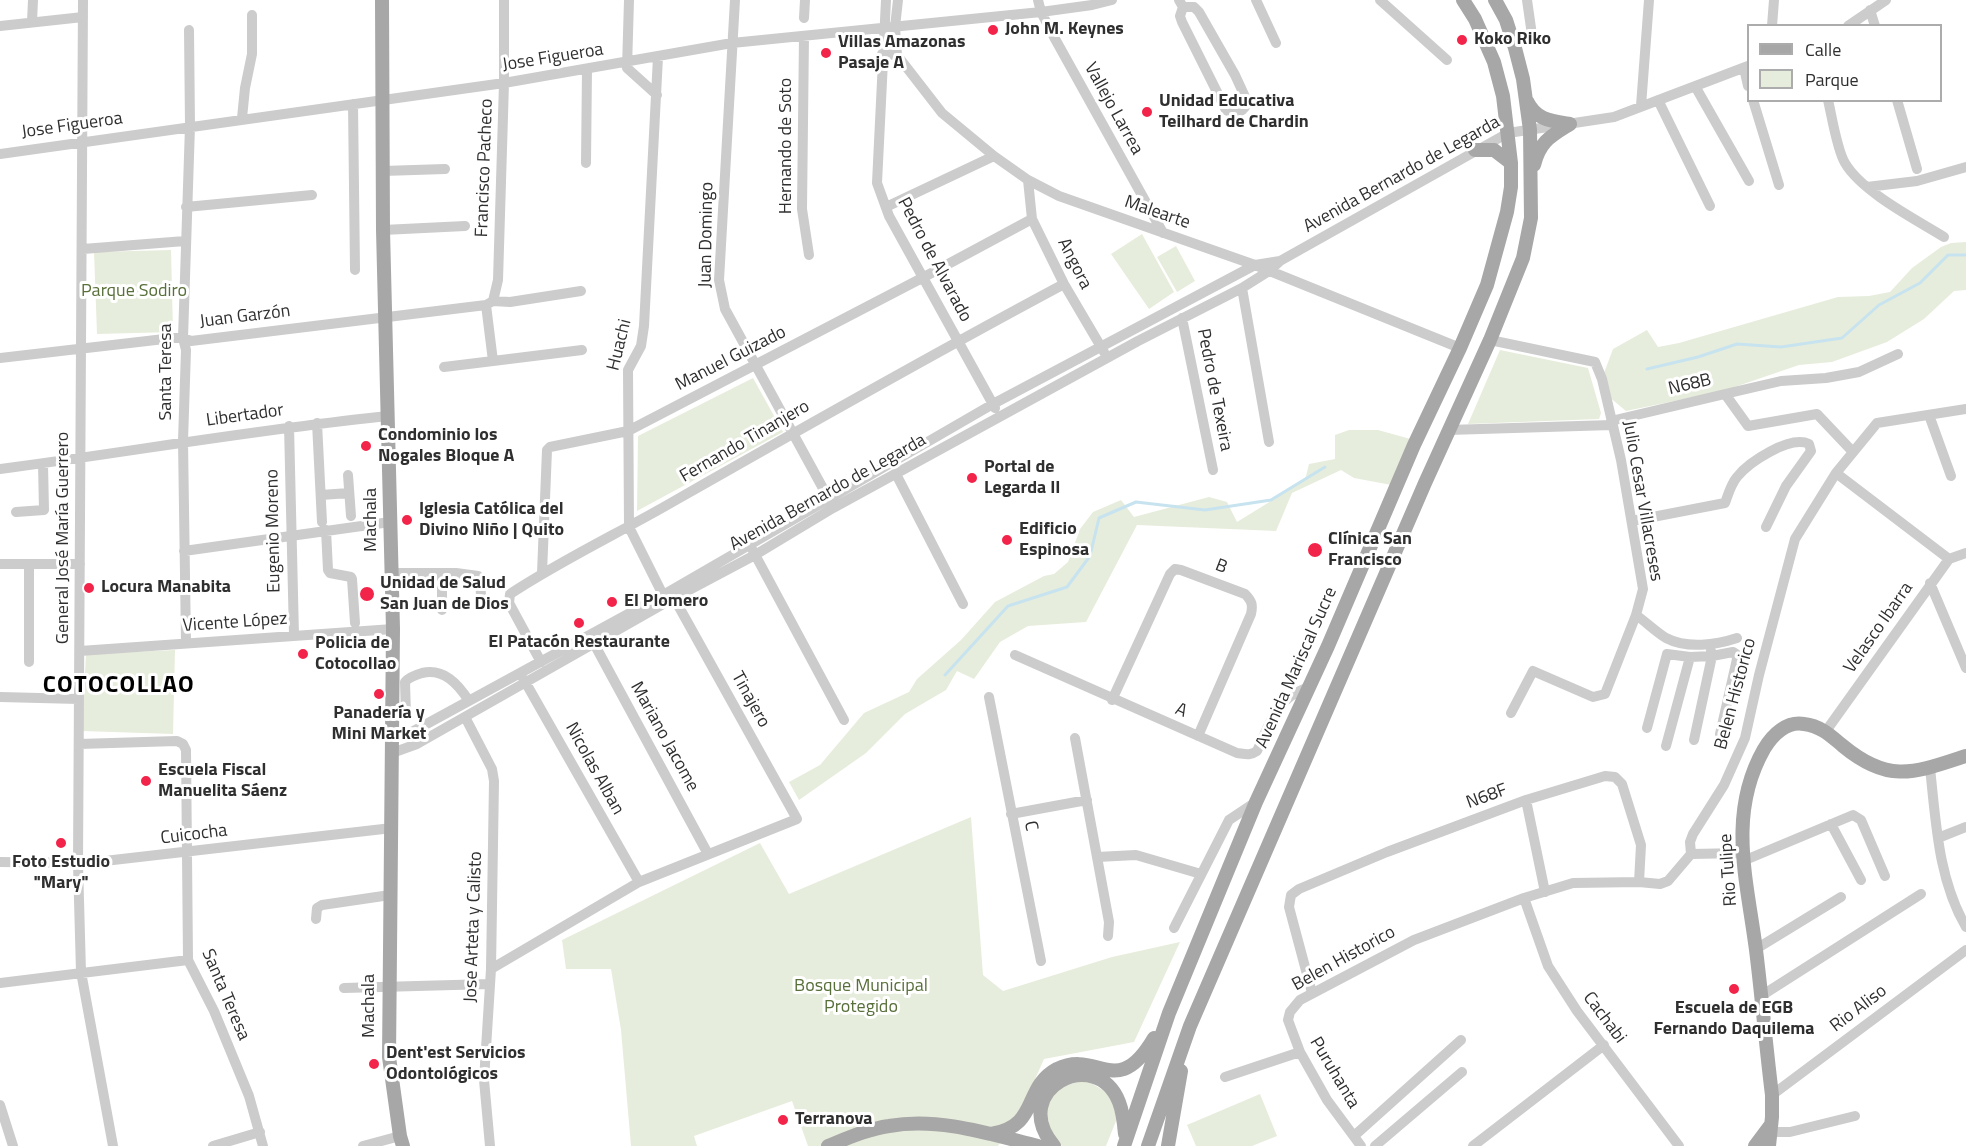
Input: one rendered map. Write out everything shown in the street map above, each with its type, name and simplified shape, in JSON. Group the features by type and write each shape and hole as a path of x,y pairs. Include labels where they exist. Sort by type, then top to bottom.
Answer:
{"main road":[{"name":"Machala","path":"382,0 383,230 393,629 389,1057 401,1141"},
{"name":"Avenida Mariscal Sucre","path":"1125,1142 1169,1013 1256,802 1487,285 1504,225 1511,163 1503,96 1494,62 1475,19 1463,0"},
{"path":"1148,1146 1190,1026 1448,430 1490,340 1523,258 1531,218 1530,130 1522,74 1506,20 1494,0"},
{"path":"1526,98 1531,109 1540,117 1570,124"},
{"path":"1531,178 1543,143 1570,124"},
{"path":"1475,150 1494,150 1511,163"},
{"name":"Rio Tulipe","path":"1770,1134 1772,1095 1756,949 1742,857 1742,833 1748,793 1752,777 1768,743 1780,730 1790,725 1806,724 1826,731 1861,760 1886,771 1901,772 1930,768 1966,756"},
{"path":"989,1140 1020,1122 1042,1082 1058,1069 1080,1065 1112,1071 1123,1069 1137,1062 1145,1054 1169,1013"},
{"path":"1168,1146 1190,1026"},
{"path":"1054,1146 1041,1125 1042,1103 1053,1085 1065,1078 1079,1075 1094,1077 1111,1089 1119,1101 1125,1142"},
{"path":"828,1146 868,1131 898,1124 925,1123 968,1129 1025,1146"},
{"path":"968,1129 989,1140 1038,1146"},
{"path":"1755,1146 1770,1134"}],"street":[{"path":"32,22 33,0"},
{"name":"General José María Guerrero","path":"83,0 78,864 81,972 113,1146"},
{"name":"Francisco Pacheco","path":"493,361 490,303 498,280 504,0"},
{"path":"629,0 627,68 657,95"},
{"name":"Juan Domingo","path":"735,0 719,280 725,309 831,503"},
{"path":"804,18 805,0"},
{"name":"Pedro de Alvarado","path":"886,0 877,183 889,216 1000,417"},
{"path":"882,54 897,55 895,27 898,0"},
{"name":"Vallejo Larrea","path":"1038,0 1041,12 1163,233"},
{"name":"Jose Figueroa","path":"0,154 242,118 504,83 732,43 1041,12 1112,0"},
{"path":"1256,0 1276,44"},
{"path":"1380,0 1447,60"},
{"path":"1527,0 1532,35"},
{"path":"1641,106 1649,0"},
{"path":"1772,24 1774,0"},
{"path":"1851,24 1886,0"},
{"path":"1181,3 1194,7 1199,12 1248,101 1243,110 1233,113 1227,110 1182,22 1181,3"},
{"path":"1870,10 1874,24"},
{"path":"242,118 252,54 252,15"},
{"path":"0,26 83,16"},
{"name":"Santa Teresa","path":"186,642 183,441 186,350 183,338 190,126 189,30"},
{"name":"Hernando de Soto","path":"804,36 802,209 809,255"},
{"name":"Malearte","path":"897,55 942,113 994,156 1028,180 1059,196 1255,265 1460,348"},
{"name":"Huachi","path":"658,57 644,326 641,346 628,370 628,431 630,527 669,596"},
{"name":"Avenida Bernardo de Legarda","path":"831,503 896,474 1107,358 1242,288 1280,261 1508,133 1614,117 1746,67"},
{"path":"586,163 587,69"},
{"path":"1695,86 1749,181"},
{"path":"1658,100 1710,206"},
{"path":"1754,102 1779,185"},
{"path":"1828,102 1843,161 1854,177 1944,237"},
{"path":"1898,102 1917,169"},
{"path":"353,104 355,270"},
{"path":"886,207 994,156"},
{"path":"1867,187 1917,181 1966,166"},
{"path":"383,171 445,169"},
{"name":"Angora","path":"1028,180 1032,219 1064,284 1107,358"},
{"path":"186,207 312,195"},
{"name":"Manuel Guizado","path":"542,573 547,450 554,445 628,431 1032,219"},
{"path":"383,230 465,226"},
{"path":"83,249 185,241"},
{"name":"Avenida Bernardo de Legarda","path":"392,753 417,744 527,684 592,640 831,503 993,404 1255,265 1280,261"},
{"name":"Fernando Tinanjero","path":"541,662 508,603 510,594 542,573 630,527 957,341 1064,284"},
{"path":"1242,288 1269,442"},
{"name":"Juan Garzón","path":"0,358 183,338 191,341 510,302 581,291"},
{"name":"Pedro de Texeira","path":"1182,318 1213,470"},
{"name":"Julio Cesar Villacreses","path":"1490,340 1595,362 1602,379 1612,423 1643,589 1636,615 1605,694 1593,696 1535,670 1531,673 1511,713"},
{"path":"444,367 582,350"},
{"path":"1725,394 1781,381 1826,378 1859,372 1899,354"},
{"name":"N68B","path":"1448,430 1612,423 1725,394 1748,426 1817,414 1853,452"},
{"name":"Belen Historico","path":"1290,1012 1300,1000 1312,993 1414,940 1524,898 1573,883 1660,884 1668,880 1691,854 1690,842 1693,834 1724,785 1745,738 1795,539 1836,473 1877,423 1966,409"},
{"path":"1929,415 1951,476"},
{"name":"Libertador","path":"0,469 81,459 289,426 389,416"},
{"path":"317,423 328,570 330,573 351,577 355,623"},
{"name":"Eugenio Moreno","path":"289,426 294,635"},
{"path":"1632,521 1725,503 1736,477 1754,461 1788,443 1809,444 1811,451 1786,486 1766,527"},
{"path":"16,512 44,510 43,464"},
{"path":"1836,473 1949,560"},
{"path":"348,474 351,516"},
{"path":"896,474 963,604"},
{"path":"321,495 349,493"},
{"path":"184,551 290,536 324,526 390,522"},
{"path":"752,549 844,720"},
{"name":"Velasco Ibarra","path":"1826,731 1930,583 1949,560 1966,553"},
{"path":"0,564 80,564"},
{"path":"29,564 29,662"},
{"name":"B","path":"1113,700 1170,573 1175,569 1181,570 1245,594 1251,600 1251,615 1198,736"},
{"path":"390,573 478,576 481,595"},
{"path":"442,574 442,610"},
{"path":"1930,583 1966,668"},
{"name":"Tinajero","path":"669,596 797,819 708,854"},
{"path":"1636,615 1667,638 1711,651 1733,652 1737,657 1720,734"},
{"name":"Vicente López","path":"80,651 393,629"},
{"path":"1647,728 1667,654 1690,657 1711,651 1737,638"},
{"name":"Avenida Bernardo de Legarda","path":"392,738 410,733 541,662 592,640"},
{"name":"Mariano Jacome","path":"592,640 708,854"},
{"path":"1694,740 1711,651"},
{"name":"A","path":"1015,655 1237,753 1252,754 1257,751 1281,704 1295,693 1309,687"},
{"path":"1666,746 1690,657"},
{"path":"406,715 405,682 420,673 432,671 444,674 469,701"},
{"name":"Nicolas Alban","path":"520,673 639,882"},
{"path":"0,697 79,699"},
{"name":"C","path":"989,697 1041,961"},
{"name":"Jose Arteta y Calisto","path":"465,717 492,769 494,781 491,969 484,1080 490,1146"},
{"path":"1075,738 1109,922 1107,936"},
{"name":"Santa Teresa","path":"79,744 177,741 183,744 186,750 188,960 214,1011 254,1109 263,1146"},
{"path":"1930,768 1940,853 1952,899 1966,927"},
{"name":"N68F","path":"1312,993 1291,914 1289,899 1291,895 1299,889 1387,852 1526,800 1605,776 1619,780 1641,845 1639,882"},
{"path":"1011,814 1087,800"},
{"path":"1526,800 1545,892"},
{"path":"1174,928 1229,820 1256,802"},
{"path":"1691,854 1742,857 1853,815 1861,820 1885,876"},
{"path":"1831,824 1861,880"},
{"path":"1938,838 1966,826"},
{"name":"Cuicocha","path":"0,862 78,864 392,828"},
{"path":"491,969 639,882 708,854"},
{"path":"1097,857 1136,855 1201,874"},
{"path":"1761,996 1921,894"},
{"path":"316,919 317,908 322,905 390,895"},
{"path":"1756,949 1841,897"},
{"name":"Cachabi","path":"1524,898 1548,966 1577,1011 1679,1146"},
{"name":"Rio Aliso","path":"1772,1095 1966,950"},
{"path":"0,983 188,960"},
{"path":"344,988 490,984"},
{"name":"Puruhanta","path":"1290,1012 1290,1025 1300,1052 1327,1100 1361,1146"},
{"path":"1354,1136 1461,1040"},
{"path":"1473,1146 1604,1045"},
{"path":"1225,1077 1300,1052"},
{"path":"1375,1146 1462,1072"},
{"path":"0,1106 14,1146"},
{"path":"1770,1134 1790,1132 1856,1116"},
{"path":"213,1146 260,1132"},
{"path":"363,1146 401,1141"}],"green space":[{"path":"1142,234 1174,292 1149,309 1111,254"},
{"path":"1966,242 1966,290 1954,291 1924,319 1887,342 1832,362 1799,365 1723,391 1626,411 1608,396 1604,373 1613,349 1647,330 1658,347 1838,297 1869,296 1890,292 1912,268 1941,247 1951,243"},
{"path":"1176,246 1195,281 1177,292 1157,257"},
{"name":"Parque Sodiro","path":"171,250 173,332 97,334 94,252"},
{"path":"1500,350 1588,368 1601,413 1599,419 1468,424"},
{"path":"753,378 783,432 637,511 638,436"},
{"path":"1349,430 1378,430 1414,440 1397,486 1354,478 1341,470 1292,493 1276,531 1137,525 1086,622 1028,626 1000,642 974,679 957,671 946,690 905,714 866,753 799,800 789,782 820,765 864,713 909,692 917,679 961,640 995,602 1044,576 1054,574 1068,562 1080,529 1093,512 1121,500 1134,517 1209,497 1227,502 1237,522 1305,480 1309,464 1335,459 1335,435"},
{"path":"175,650 173,734 82,731 86,654"},
{"name":"Bosque Municipal Protegido","path":"971,817 983,975 1003,991 1112,957 1180,942 1134,1042 1044,1059 1020,1113 998,1146 808,1146 792,1101 694,1136 697,1146 631,1146 621,1030 611,969 566,969 562,940 760,843 789,894"},
{"path":"1079,1081 1091,1083 1113,1096 1118,1116 1106,1146 1062,1146 1050,1137 1046,1105 1058,1089"},
{"path":"1260,1094 1277,1136 1252,1146 1196,1146 1187,1125"}],"waterway":[{"path":"1647,369 1698,357 1737,344 1781,347 1842,338 1879,305 1920,283 1948,255 1966,255"},
{"path":"945,675 1008,606 1067,587 1090,556 1099,518 1136,502 1205,510 1271,500 1325,467"}],"place":[{"name":"John M. Keynes","path":"993,30"},
{"name":"Koko Riko","path":"1462,40"},
{"name":"Villas Amazonas Pasaje A","path":"826,53"},
{"name":"Unidad Educativa Teilhard de Chardin","path":"1147,112"},
{"name":"Condominio los Nogales Bloque A","path":"366,446"},
{"name":"Portal de Legarda II","path":"972,478"},
{"name":"Iglesia Católica del Divino Niño | Quito","path":"407,520"},
{"name":"Edificio Espinosa","path":"1007,540"},
{"name":"Clínica San Francisco","path":"1315,550"},
{"name":"Locura Manabita","path":"89,588"},
{"name":"Unidad de Salud San Juan de Dios","path":"367,594"},
{"name":"El Plomero","path":"612,602"},
{"name":"El Patacón Restaurante","path":"579,623"},
{"name":"Policia de Cotocollao","path":"303,654"},
{"name":"Panadería y Mini Market","path":"379,694"},
{"name":"Escuela Fiscal Manuelita Sáenz","path":"146,781"},
{"name":"Foto Estudio \"Mary\"","path":"61,843"},
{"name":"Escuela de EGB Fernando Daquilema","path":"1734,989"},
{"name":"Dent'est Servicios Odontológicos","path":"374,1064"},
{"name":"Terranova","path":"783,1120"}],"district":[{"name":"COTOCOLLAO","path":"119,686"}]}
